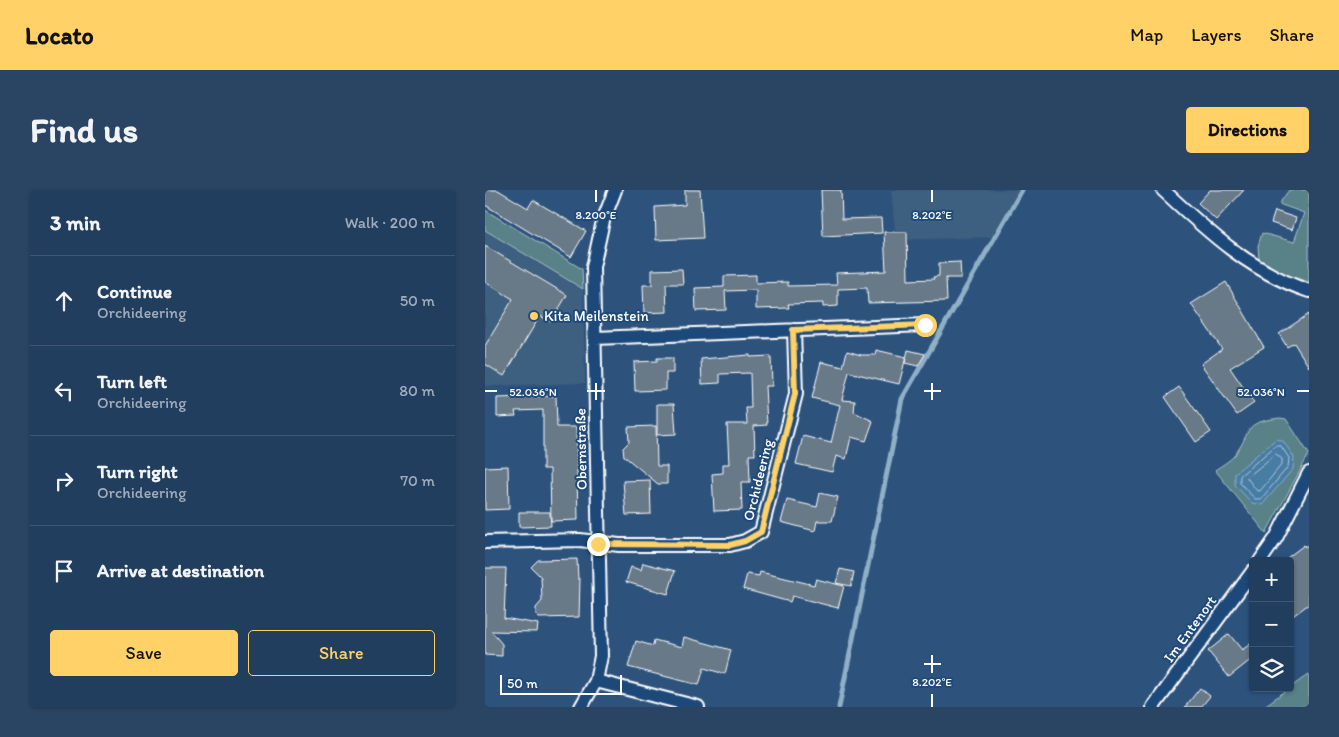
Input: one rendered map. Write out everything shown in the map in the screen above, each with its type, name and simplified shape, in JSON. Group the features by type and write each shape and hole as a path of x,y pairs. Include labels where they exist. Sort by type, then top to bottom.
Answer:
{"street":[{"name":"Obernstraße","path":"586,706 596,681 601,656 593,267 603,221 615,190"},
{"path":"1163,190 1199,223 1260,270 1309,291"},
{"path":"595,338 925,325"},
{"name":"Orchideering","path":"598,544 730,545 745,541 761,532 795,394 793,330"},
{"path":"1263,557 1276,538 1309,473"},
{"path":"485,542 580,540 598,544"},
{"name":"Im Entenort","path":"1153,707 1249,576"},
{"path":"596,681 698,707"}],"shaded area":[{"path":"891,190 1020,190 993,237 896,240"},
{"name":"Kita Meilenstein","path":"485,230 583,289 585,383 485,386"}],"green space":[{"path":"1289,190 1309,190 1309,282 1283,274 1259,259 1258,246 1262,233 1294,242 1304,213 1279,204"},
{"path":"485,210 582,269 583,289 485,230"},
{"path":"1280,418 1286,419 1309,454 1266,533 1215,470 1234,456 1253,425"},
{"path":"1309,674 1309,707 1263,707 1284,692 1294,692 1294,685"}],"water":[{"path":"1276,439 1283,441 1294,457 1293,469 1262,505 1252,503 1235,485 1235,473"}],"building":[{"path":"485,190 498,190 528,208 533,200 586,231 571,257 485,205"},
{"path":"685,190 700,190 703,238 656,240 655,207 685,205"},
{"path":"821,190 841,190 842,219 881,218 882,233 823,236"},
{"path":"1210,190 1244,190 1216,220 1198,203"},
{"path":"1275,211 1296,218 1292,230 1271,223"},
{"path":"884,232 907,232 908,280 934,279 933,277 939,276 939,263 960,262 961,278 946,278 947,301 868,303 867,288 838,289 838,306 823,307 823,303 788,304 789,308 756,309 756,290 725,291 726,310 696,311 695,288 724,287 724,276 756,275 756,283 788,282 788,286 837,285 836,273 886,271"},
{"path":"485,246 567,295 551,322 540,316 504,376 485,364 485,346 513,299 485,282"},
{"path":"682,269 683,284 666,284 667,312 644,313 643,285 652,285 652,270"},
{"path":"1226,282 1264,347 1230,368 1254,403 1237,415 1201,364 1222,349 1191,304"},
{"path":"1309,314 1309,367 1294,343 1287,347 1279,334"},
{"path":"876,350 906,357 899,384 849,372 842,400 855,401 854,412 873,421 866,441 851,437 846,459 836,456 832,472 796,464 803,436 831,443 840,405 812,398 821,362 843,367 847,351 861,355 875,355"},
{"path":"908,350 925,354 918,366 905,363"},
{"path":"750,355 750,357 771,356 772,386 765,386 767,425 754,426 755,455 749,455 750,482 741,482 742,510 714,511 712,474 723,473 723,464 729,464 727,424 747,424 746,408 751,408 750,373 720,374 720,383 702,384 701,359"},
{"path":"657,358 673,358 673,373 666,373 666,390 635,391 634,362 657,361"},
{"path":"1179,387 1211,432 1196,442 1165,397"},
{"path":"556,396 557,427 576,427 578,520 551,521 550,469 543,469 543,410 515,411 516,416 497,417 497,398"},
{"path":"657,404 674,404 676,434 657,435"},
{"path":"656,426 657,466 667,466 667,484 658,484 624,456 623,448 629,442 628,427"},
{"path":"508,466 509,509 485,510 485,467"},
{"path":"650,480 651,514 626,515 623,481"},
{"path":"820,493 838,497 832,521 817,521 815,531 781,522 787,500 817,507"},
{"path":"519,512 550,512 551,526 519,527"},
{"path":"1309,544 1309,604 1294,615 1294,557 1288,557 1304,545 1305,547"},
{"path":"577,559 578,579 580,579 579,617 539,618 536,615 536,608 542,601 541,577 531,567 538,560"},
{"path":"643,563 675,571 668,594 626,582 631,567 641,570"},
{"path":"485,568 506,568 504,618 538,624 537,632 491,631 502,644 502,656 485,655"},
{"path":"840,569 854,572 851,586 836,583"},
{"path":"760,572 814,585 816,579 844,586 838,608 792,596 790,602 743,589 747,574 759,576"},
{"path":"1229,634 1242,650 1249,645 1249,661 1229,677 1208,651"},
{"path":"684,637 731,650 725,674 704,668 699,685 628,667 636,641 653,646 654,640 682,647"},
{"path":"1200,688 1210,696 1201,707 1185,707"}],"waterway":[{"path":"839,707 902,399 1022,190"}],"place":[{"name":"Kita Meilenstein","path":"534,316"}],"route":[{"path":"598,544 730,545 745,541 761,532 795,394 793,330 925,325"}]}
